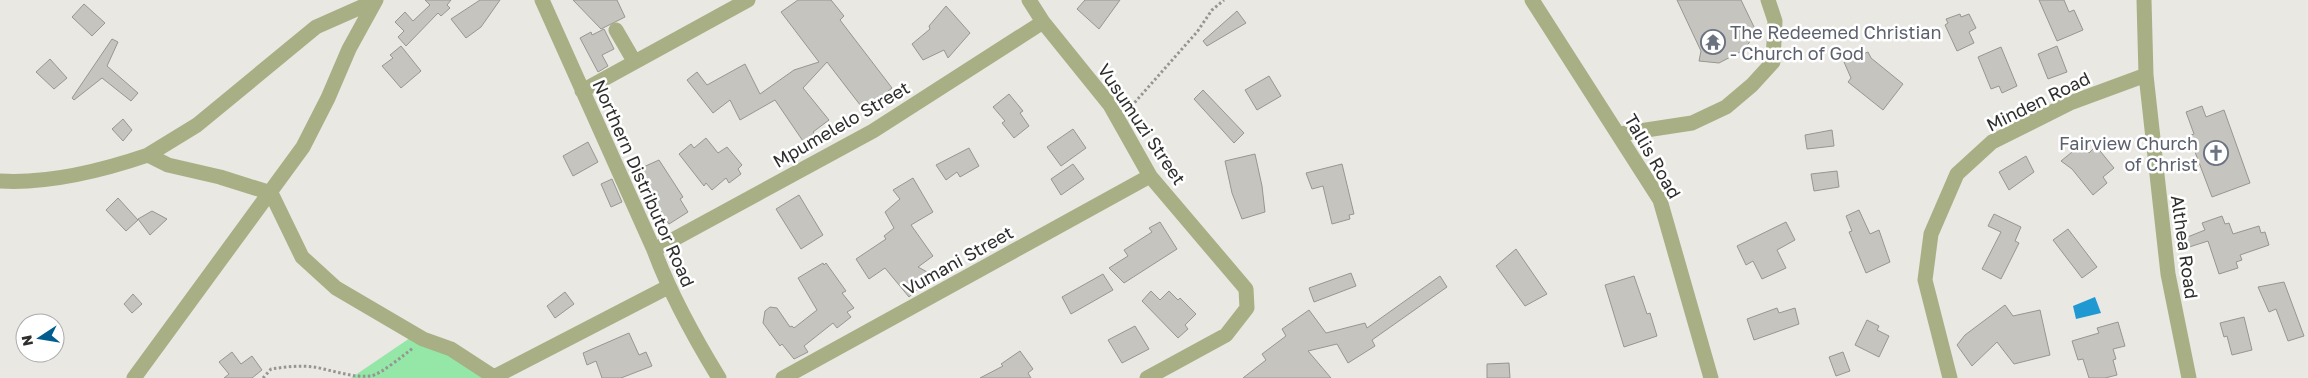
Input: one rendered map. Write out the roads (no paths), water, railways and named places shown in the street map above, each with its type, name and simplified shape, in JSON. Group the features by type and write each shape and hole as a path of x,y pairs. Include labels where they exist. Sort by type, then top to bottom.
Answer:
{"street":[{"path":"0,181 28,182 54,179 148,155 197,125 316,27 376,0"},
{"path":"134,378 303,147 328,98 348,50 376,0"},
{"name":"Northern Distributor Road","path":"542,0 654,250 668,287 698,344 719,378"},
{"name":"Vusumuzi Street","path":"1029,0 1043,22 1110,105 1150,176 1246,289 1247,308 1226,335 1147,378"},
{"name":"Tallis Road","path":"1532,0 1620,134 1660,200 1711,378"},
{"path":"1620,134 1692,123 1726,107 1752,85 1773,62 1776,21 1768,0"},
{"name":"Althea Road","path":"2144,0 2146,75 2168,274 2189,378"},
{"path":"582,91 743,1"},
{"name":"Mpumelelo Street","path":"654,250 873,131 1043,22"},
{"path":"616,30 634,61"},
{"name":"Minden Road","path":"1950,378 1925,280 1931,234 1957,174 1992,142 2070,103 2146,75"},
{"path":"148,155 168,165 220,177 271,193 302,258 336,288 423,340 451,349 494,377 668,287"},
{"name":"Vumani Street","path":"783,378 1150,176"},
{"path":"500,378 520,364"}],"water":[{"path":"2095,297 2101,313 2076,319 2073,306"}],"place":[{"name":"The Redeemed Christian - Church of God","path":"1713,42"},
{"name":"Fairview Church of Christ","path":"2216,153"}]}
